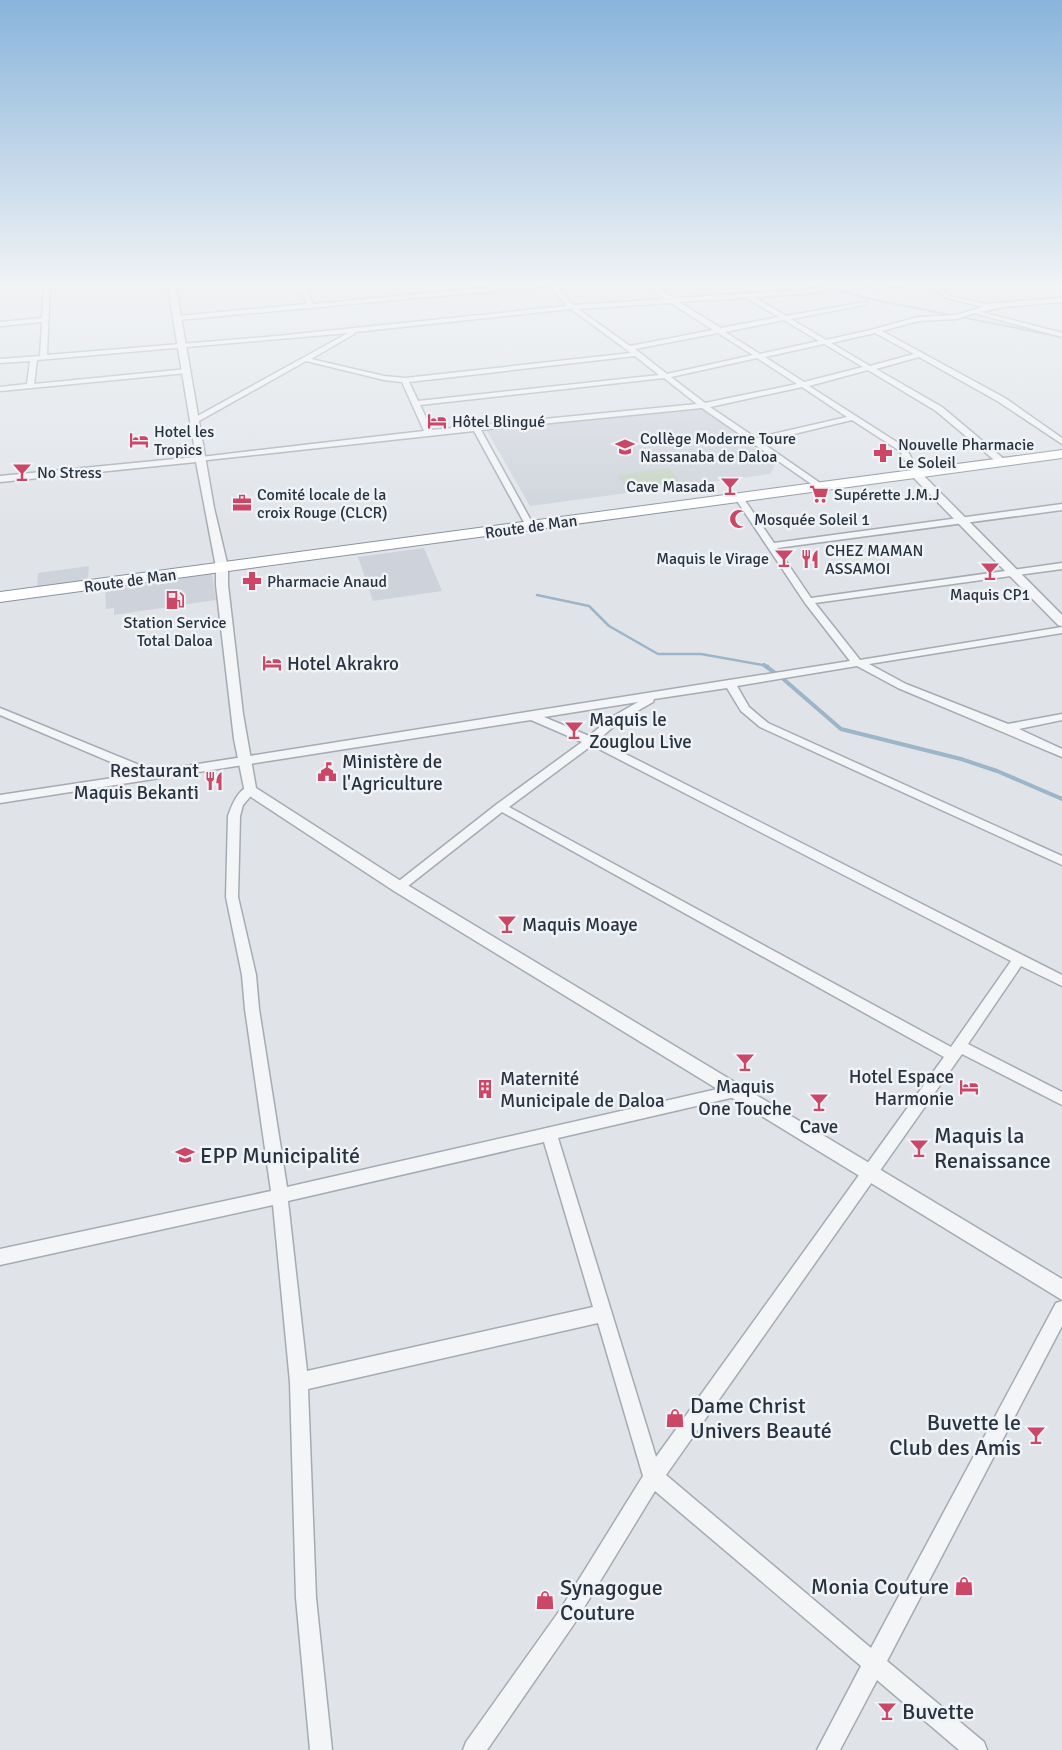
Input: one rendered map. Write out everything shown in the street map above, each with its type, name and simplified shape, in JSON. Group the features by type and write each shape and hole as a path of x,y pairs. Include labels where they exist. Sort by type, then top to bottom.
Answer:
{"highway":[{"name":"Route de Man","path":"0,598 1062,454"}],"street":[{"path":"30,386 33,364"},
{"path":"186,364 201,459 222,567 222,585 243,760 250,790 399,887 1062,1290"},
{"path":"196,420 296,364"},
{"path":"324,364 384,378 405,380 551,364"},
{"path":"649,364 704,406 820,487"},
{"path":"416,403 665,376 722,364"},
{"path":"770,364 903,450 916,474 1062,622"},
{"path":"863,364 939,409 1002,462"},
{"path":"0,479 201,459 476,428 704,406 882,364"},
{"path":"936,364 1002,400 1062,442"},
{"path":"0,389 187,371"},
{"path":"405,380 429,433"},
{"path":"755,441 855,418"},
{"path":"476,428 530,526"},
{"path":"739,498 808,601 856,662 902,686 1007,728 1062,753"},
{"path":"770,546 962,522 1062,507"},
{"path":"808,601 1062,566"},
{"path":"0,800 243,760 731,685 856,662 1062,630"},
{"path":"731,685 745,709 764,724 1062,862"},
{"path":"399,887 501,807 590,742 616,718 658,695"},
{"path":"0,711 152,775"},
{"path":"532,716 590,742 1062,981"},
{"path":"1007,728 1062,716"},
{"path":"250,790 238,804 234,816 232,897 249,975 252,1009 280,1196 299,1382 306,1598 321,1750"},
{"path":"501,807 956,1050 1062,1099"},
{"path":"474,1750 567,1617 653,1476 1019,959"},
{"path":"0,1256 280,1196 735,1091"},
{"path":"549,1133 653,1476 874,1666 976,1750"},
{"path":"828,1750 1062,1308"},
{"path":"299,1382 604,1312"}],"shaded area":[{"name":"Collège Moderne Toure Nassanaba de Daloa","path":"700,408 776,463 770,474 530,506 487,431"},
{"path":"424,548 442,591 373,601 358,557"},
{"path":"89,566 88,580 37,587 38,573"},
{"path":"212,574 216,600 114,615 114,608 106,609 105,589"}],"green space":[{"path":"669,468 682,484 629,492 617,475"}],"waterway":[{"path":"537,595 589,606 609,626 658,654 701,654 765,665"},
{"path":"765,665 778,675"},
{"path":"781,677 841,729 961,759 997,771 1062,799"}],"place":[{"name":"Hôtel Blingué","path":"437,421"},
{"name":"Hotel les Tropics","path":"139,440"},
{"name":"Collège Moderne Toure Nassanaba de Daloa","path":"625,447"},
{"name":"Nouvelle Pharmacie Le Soleil","path":"883,453"},
{"name":"No Stress","path":"22,472"},
{"name":"Cave Masada","path":"730,486"},
{"name":"Supérette J.M.J","path":"819,494"},
{"name":"Comité locale de la croix Rouge (CLCR)","path":"242,503"},
{"name":"Mosquée Soleil 1","path":"739,519"},
{"name":"Maquis le Virage","path":"784,558"},
{"name":"CHEZ MAMAN ASSAMOI","path":"810,559"},
{"name":"Maquis CP1","path":"990,571"},
{"name":"Pharmacie Anaud","path":"252,581"},
{"name":"Station Service Total Daloa","path":"175,600"},
{"name":"Hotel Akrakro","path":"272,663"},
{"name":"Maquis le Zouglou Live","path":"574,730"},
{"name":"Ministère de l'Agriculture","path":"327,772"},
{"name":"Restaurant Maquis Bekanti","path":"214,781"},
{"name":"Maquis Moaye","path":"507,924"},
{"name":"Maquis One Touche","path":"745,1062"},
{"name":"Hotel Espace Harmonie","path":"969,1087"},
{"name":"Maternité Municipale de Daloa","path":"485,1089"},
{"name":"Cave","path":"819,1102"},
{"name":"Maquis la Renaissance","path":"919,1148"},
{"name":"EPP Municipalité","path":"185,1155"},
{"name":"Dame Christ Univers Beauté","path":"675,1418"},
{"name":"Buvette le Club des Amis","path":"1036,1435"},
{"name":"Monia Couture","path":"964,1586"},
{"name":"Synagogue Couture","path":"545,1600"},
{"name":"Buvette","path":"887,1711"}]}
